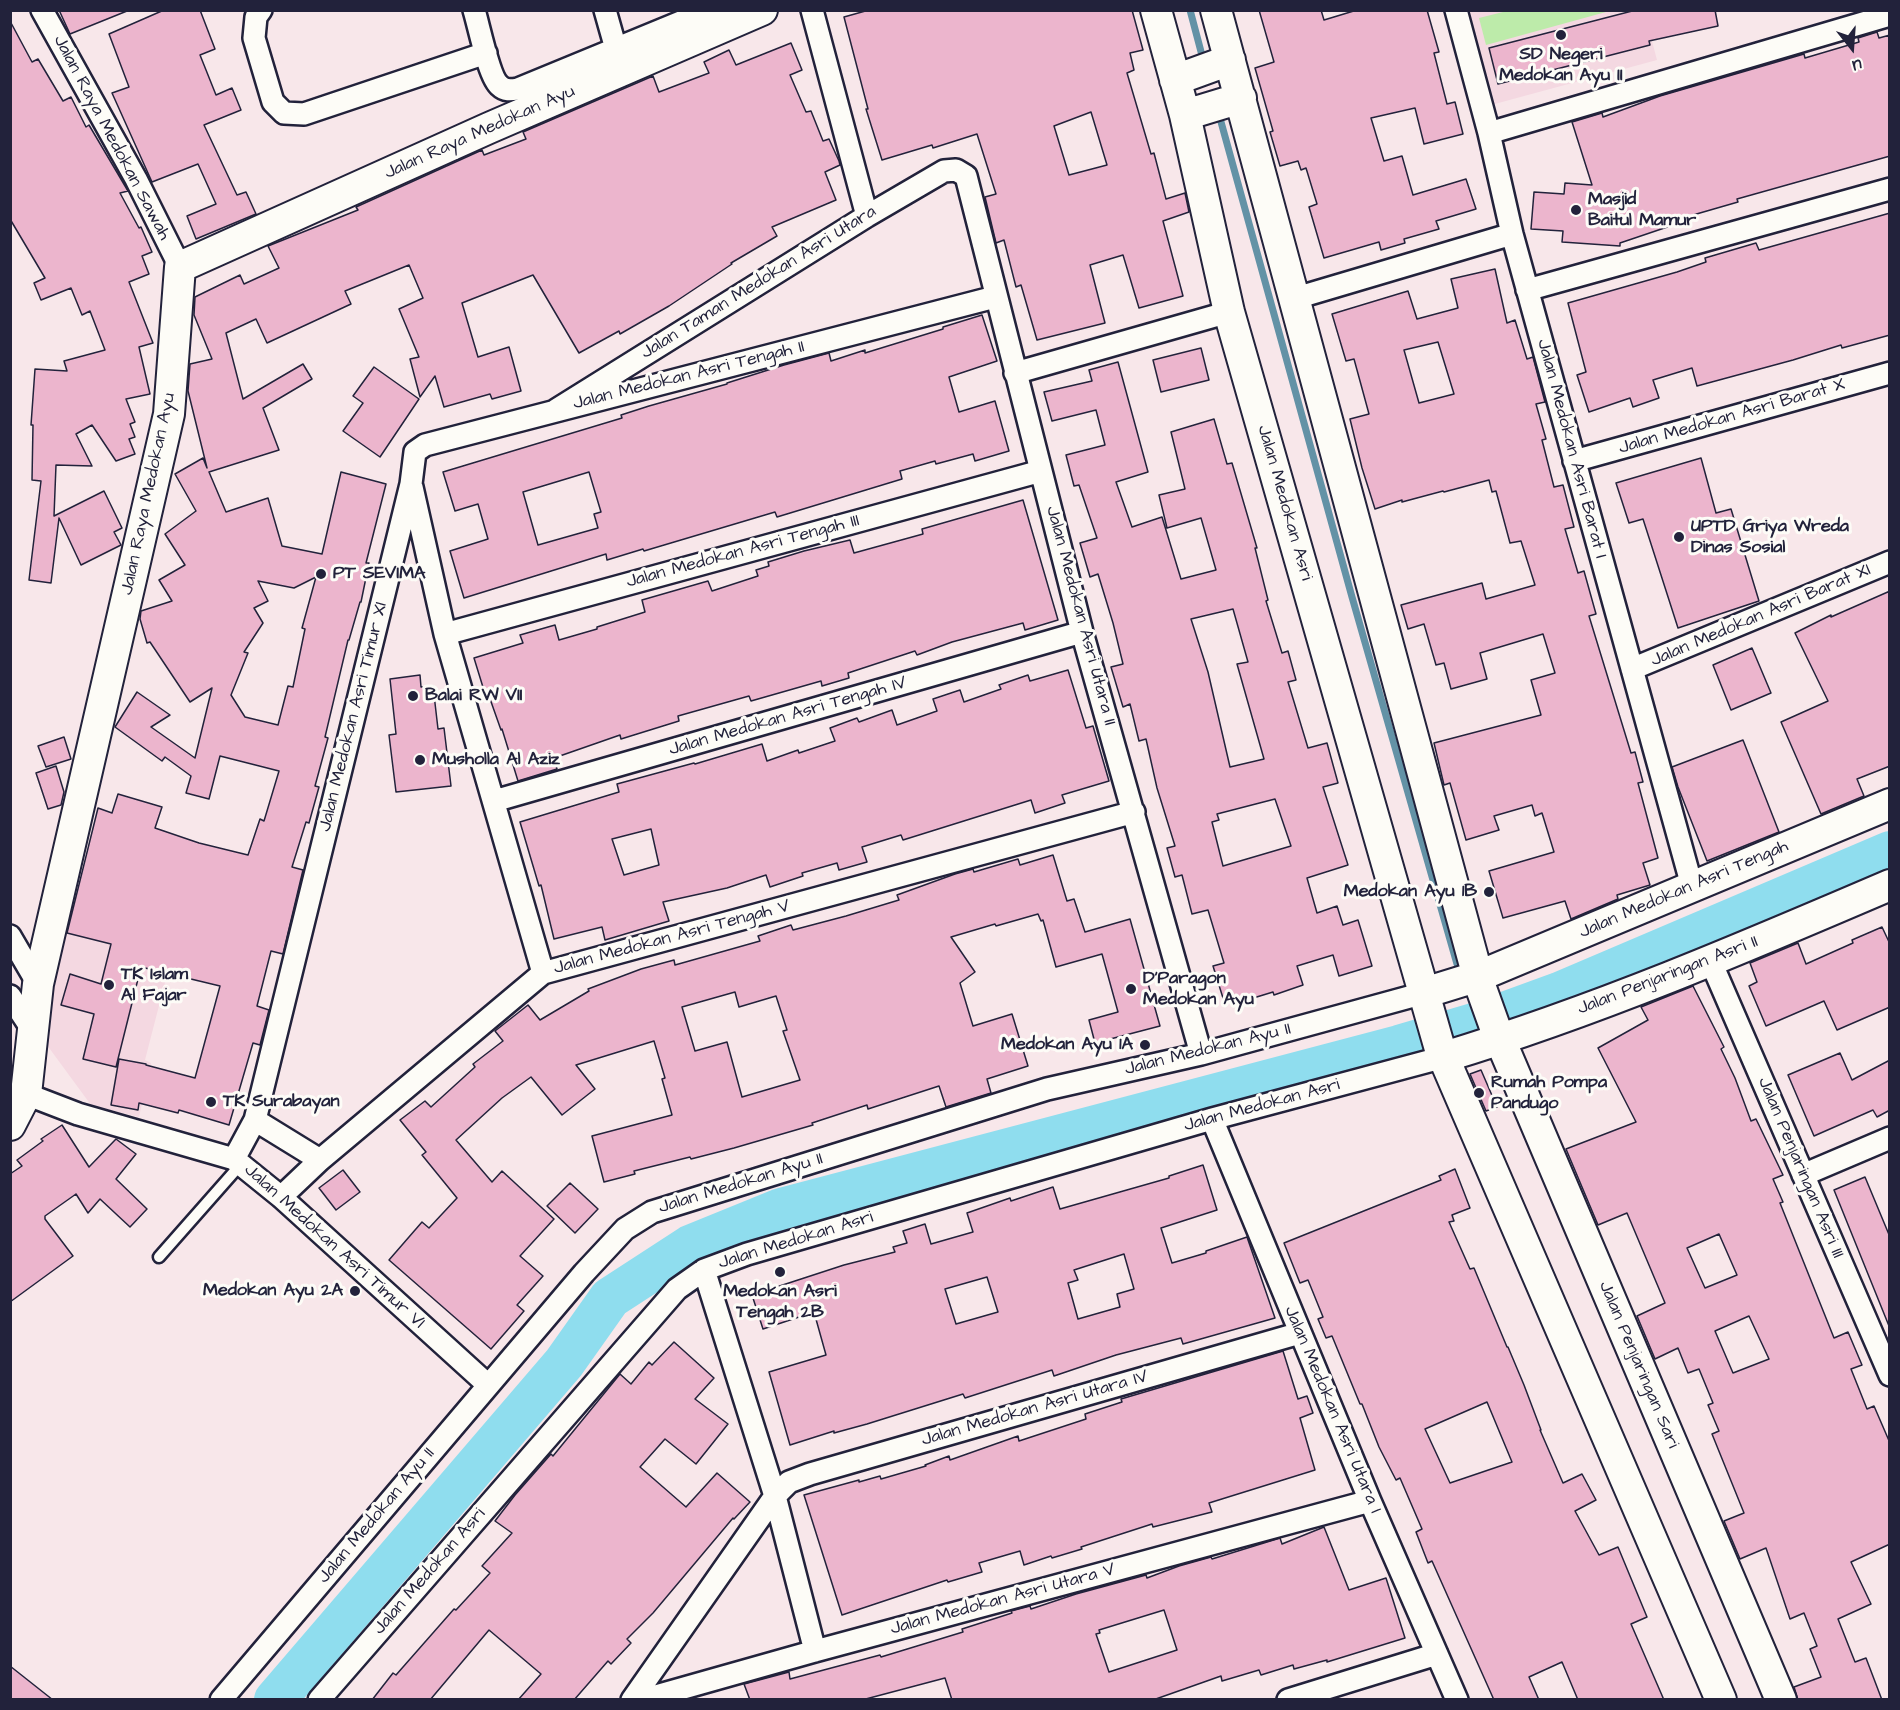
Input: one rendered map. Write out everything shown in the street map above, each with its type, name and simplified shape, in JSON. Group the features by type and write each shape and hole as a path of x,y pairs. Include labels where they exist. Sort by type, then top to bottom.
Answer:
{"street":[{"name":"Jalan Raya Medokan Sawah","path":"42,10 136,179 180,267"},
{"path":"261,10 256,17 254,38 273,102 284,114 304,114 486,53"},
{"path":"474,10 492,75 499,86 507,90 518,89 711,10"},
{"path":"605,10 616,49"},
{"name":"Jalan Raya Medokan Ayu","path":"26,1094 38,984 169,414 180,267 489,128 762,10"},
{"path":"812,10 867,216"},
{"name":"Jalan Medokan Asri","path":"319,1700 677,1289 704,1270 747,1254 1442,1053 1228,312 1193,113 1156,10"},
{"path":"1216,10 1225,62 1296,298 1480,982 1498,1035"},
{"name":"Jalan Medokan Asri Barat I","path":"1456,10 1527,290 1692,886"},
{"path":"1489,133 1890,15"},
{"path":"1181,78 1225,62"},
{"path":"1193,113 1237,99"},
{"name":"Jalan Taman Medokan Asri Utara","path":"556,410 867,216 944,171 956,170 966,176"},
{"name":"Jalan Medokan Asri Utara II","path":"966,176 1082,632 1201,1054"},
{"path":"1527,290 1890,189"},
{"path":"1296,298 1512,234"},
{"name":"Jalan Medokan Asri Tengah II","path":"411,484 415,452 425,445 995,297"},
{"path":"1015,373 1228,312"},
{"name":"Jalan Medokan Asri Barat X","path":"1574,461 1890,373"},
{"name":"Jalan Medokan Asri Tengah III","path":"446,634 1041,471"},
{"path":"411,484 446,634 543,973"},
{"name":"Jalan Medokan Asri Timur XI","path":"238,1161 255,1120 411,484"},
{"name":"Jalan Medokan Asri Barat XI","path":"1632,669 1890,562"},
{"name":"Jalan Medokan Asri Tengah IV","path":"494,801 1082,632"},
{"name":"Jalan Medokan Asri Tengah","path":"1480,982 1692,886 1890,804"},
{"name":"Jalan Medokan Asri Tengah V","path":"281,1197 320,1160 543,973 1134,812"},
{"name":"Jalan Penjaringan Asri II","path":"1442,1053 1711,962 1890,885"},
{"path":"10,936 38,984"},
{"name":"Jalan Penjaringan Asri III","path":"1711,962 1803,1175 1881,1334 1890,1375"},
{"path":"1425,997 1480,982"},
{"path":"10,996 33,1031"},
{"name":"Jalan Medokan Ayu II","path":"221,1700 584,1273 625,1229 652,1212 1047,1089 1201,1054 1425,997"},
{"name":"Jalan Penjaringan Sari","path":"1498,1035 1780,1700"},
{"path":"1442,1053 1720,1700"},
{"path":"10,1125 26,1094"},
{"name":"Jalan Medokan Asri Timur VI","path":"26,1094 78,1114 238,1161 281,1197 488,1385"},
{"name":"Jalan Medokan Asri Utara I","path":"1212,1119 1370,1501 1457,1700"},
{"path":"255,1120 320,1160"},
{"path":"1803,1175 1890,1138"},
{"path":"704,1270 776,1496 814,1651"},
{"name":"Jalan Medokan Asri Utara IV","path":"644,1694 776,1496 789,1482 810,1474 1300,1333"},
{"name":"Jalan Medokan Asri Utara V","path":"644,1694 814,1651 1370,1501"},
{"path":"1288,1700 1437,1654"}],"lane":[{"path":"159,1257 238,1161"}],"shaded area":[{"name":"SD Negeri Medokan Ayu II","path":"1465,11 1644,11 1657,60 1491,105"},
{"name":"TK Islam Al Fajar","path":"68,902 179,928 145,1060 151,1063 139,1117 91,1105 44,1041"}],"green space":[{"path":"1507,11 1606,11 1486,45 1479,18"}],"building":[{"path":"59,10 127,10 127,11 70,34"},
{"path":"164,10 200,10 215,49 200,55 216,95 232,88 241,110 204,125 237,195 246,192 256,214 196,239 187,216 216,204 198,164 152,182 112,93 129,87 109,34"},
{"path":"869,10 1132,10 1143,50 1130,53 1134,70 1127,73 1151,154 1154,153 1166,199 1185,193 1189,212 1163,221 1183,296 1139,308 1123,255 1090,265 1105,323 1037,340 1021,285 1016,287 1004,240 996,243 985,197 996,194 977,134 933,148 932,145 882,160 866,109 868,109 844,17","holes":["1091,112 1107,165 1069,175 1054,126"]},
{"path":"1259,10 1321,10 1324,20 1357,10 1427,10 1439,52 1434,53 1447,104 1455,102 1463,134 1424,144 1415,108 1371,118 1384,161 1402,156 1413,195 1466,179 1476,209 1436,221 1439,229 1404,239 1405,243 1381,250 1379,242 1324,258 1309,207 1317,204 1306,168 1301,170 1298,161 1280,166 1270,132 1273,131 1255,68 1274,62"},
{"path":"1636,10 1715,10 1718,26 1649,41 1650,45 1498,84 1489,48"},
{"path":"10,21 32,62 38,59 63,101 71,97 86,127 89,125 128,191 120,193 139,228 141,227 152,252 142,256 149,274 129,282 153,343 139,347 150,394 126,399 135,422 130,424 135,437 129,439 135,454 116,461 92,425 76,434 92,466 56,465 54,516 104,491 122,528 114,532 121,545 81,565 59,518 51,583 29,580 41,481 32,480 33,425 31,425 35,369 67,371 64,361 105,350 90,311 82,315 71,288 41,300 34,283 45,278 10,219"},
{"path":"1877,32 1879,38 1890,35 1890,156 1737,199 1738,202 1693,215 1694,218 1620,243 1620,246 1562,242 1563,231 1531,229 1534,192 1564,194 1565,183 1592,185 1572,122 1602,113 1603,117 1660,96 1804,54 1805,58 1859,42 1858,38"},
{"path":"791,43 802,70 790,75 806,112 811,111 823,141 829,139 839,161 840,165 825,172 836,200 772,227 777,236 731,263 669,306 620,334 619,331 579,353 533,275 462,303 478,357 509,347 521,391 492,399 490,394 444,407 435,376 420,397 410,359 419,357 399,309 423,298 409,265 345,291 351,304 267,343 256,319 226,333 243,399 303,364 312,379 263,408 279,450 209,472 226,512 268,498 282,546 322,554 341,472 386,484 366,563 369,563 361,602 348,640 325,737 328,738 315,786 319,787 309,823 306,822 292,867 303,870 283,954 271,951 257,1006 269,1010 260,1045 253,1043 229,1125 179,1110 178,1113 139,1103 138,1110 111,1105 119,1059 195,1078 220,986 141,967 116,1067 83,1059 94,1014 61,1005 70,974 101,984 111,944 67,933 98,808 112,813 118,794 162,807 155,828 199,843 248,855 260,819 264,821 279,771 220,756 209,799 186,793 191,776 165,757 162,761 115,727 137,692 170,715 151,727 195,758 212,688 190,702 150,642 147,643 140,619 141,611 172,601 159,580 185,565 165,534 196,511 175,474 203,458 207,468 188,391 190,364 212,359 194,315 195,297 240,275 244,284 279,268 268,246 358,210 356,207 482,150 484,155 526,139 523,132 653,76 659,92 709,73 704,62 729,50 736,65","holes":["316,577 302,628 305,629 293,687 288,686 278,725 245,717 231,695 248,653 244,652 263,623 254,608 268,601 258,581 294,588"]},
{"path":"1890,213 1890,335 1842,348 1841,345 1697,386 1692,368 1653,380 1659,398 1633,407 1630,398 1589,412 1577,375 1586,372 1568,303 1677,272 1706,262 1705,258 1756,243 1759,250"},
{"path":"1495,269 1507,323 1515,320 1527,359 1533,357 1545,402 1536,404 1546,439 1542,440 1554,487 1563,485 1574,527 1565,529 1578,573 1584,571 1596,614 1589,616 1631,753 1635,752 1643,782 1638,783 1658,858 1643,863 1650,885 1617,895 1618,899 1571,919 1565,901 1503,918 1489,871 1554,852 1542,813 1535,816 1532,805 1494,816 1499,830 1466,840 1450,783 1444,785 1434,743 1541,715 1531,680 1555,673 1543,634 1480,653 1487,679 1451,689 1444,663 1436,665 1424,624 1408,629 1401,605 1482,583 1486,599 1535,585 1521,541 1510,543 1496,491 1492,492 1489,480 1402,502 1402,500 1375,509 1350,419 1369,414 1354,359 1346,361 1332,314 1408,291 1417,319 1458,308 1451,279","holes":["1438,342 1454,394 1419,403 1404,350"]},
{"path":"982,315 997,361 949,377 959,412 995,401 1009,451 975,461 973,454 936,464 935,461 900,471 902,479 777,517 775,512 607,560 606,554 464,598 450,551 488,539 478,504 455,511 443,472 622,418 621,415 784,365 829,353 831,361 865,350 865,353 943,329 943,327","holes":["589,472 601,512 594,514 598,528 538,545 523,492"]},
{"path":"1201,348 1209,380 1161,392 1153,360"},
{"path":"1118,362 1148,472 1116,482 1132,527 1162,517 1181,579 1216,570 1201,518 1167,528 1159,495 1185,489 1171,432 1214,419 1227,464 1232,463 1257,548 1255,548 1268,600 1266,601 1282,653 1288,651 1296,680 1288,682 1308,748 1327,743 1338,783 1323,787 1348,865 1307,878 1317,913 1337,906 1343,925 1358,920 1372,966 1339,976 1333,955 1297,966 1303,985 1274,995 1273,992 1237,1003 1234,995 1223,998 1213,966 1224,963 1208,910 1192,914 1182,875 1175,877 1167,848 1175,846 1157,788 1146,739 1139,741 1130,704 1123,707 1111,667 1123,664 1113,623 1098,574 1090,577 1080,543 1097,538 1079,485 1074,486 1066,455 1105,445 1096,410 1052,421 1044,392 1092,381 1089,370","holes":["1233,609 1248,662 1237,664 1264,759 1230,767 1208,672 1191,619","1275,799 1291,846 1223,866 1212,822 1219,820 1217,814"]},
{"path":"374,367 419,399 380,457 343,431 363,403 353,396"},
{"path":"1701,458 1716,513 1731,509 1759,601 1678,628 1643,519 1629,523 1616,483"},
{"path":"1023,500 1058,620 1025,630 1023,623 952,642 917,655 915,651 848,673 849,678 822,686 821,681 751,701 749,696 678,716 679,721 621,739 620,735 554,758 557,769 518,781 502,729 489,696 486,697 474,658 523,643 520,635 555,625 559,640 597,629 597,627 645,612 642,600 708,581 712,591 758,576 756,570 769,566 768,562 804,551 850,540 854,553 923,534 922,529"},
{"path":"1890,591 1890,766 1857,779 1864,796 1821,814 1781,722 1828,701 1795,633 1831,615 1831,617"},
{"path":"1752,648 1771,693 1731,710 1713,665"},
{"path":"1068,670 1086,728 1093,726 1109,781 1062,795 1065,803 1035,813 1031,800 903,840 901,835 862,847 867,862 839,870 837,863 802,873 803,876 770,887 766,875 727,888 663,902 669,921 605,940 602,927 554,939 541,885 539,886 520,822 619,792 617,784 762,744 767,761 798,750 799,753 835,741 830,728 857,718 859,722 892,710 897,725 937,711 933,699 960,690 964,702 1001,689 999,685 1028,675 1030,681","holes":["651,829 659,865 624,875 612,839"]},
{"path":"420,675 421,687 433,686 438,729 444,728 451,786 396,792 389,735 396,734 390,679"},
{"path":"64,737 71,759 46,767 38,746"},
{"path":"1743,740 1779,832 1707,861 1672,767"},
{"path":"56,766 64,792 61,805 48,809 36,773"},
{"path":"1053,855 1067,901 1074,899 1085,932 1130,919 1160,1026 1095,1043 1089,1020 1118,1012 1102,954 1056,967 1043,920 1041,921 1038,914 951,937 975,972 960,983 973,1026 1012,1014 1028,1066 987,1079 991,1093 946,1107 939,1086 868,1109 867,1105 812,1123 813,1125 734,1148 634,1171 635,1174 604,1182 592,1136 672,1115 662,1079 665,1078 654,1041 576,1065 595,1089 562,1115 531,1077 502,1098 456,1140 492,1182 502,1171 554,1219 520,1256 543,1276 517,1305 524,1311 491,1349 389,1260 422,1222 429,1228 457,1198 422,1155 426,1152 400,1120 425,1101 431,1107 475,1067 473,1064 503,1041 495,1031 528,1005 540,1020 589,991 588,989 641,969 674,960 675,965 760,941 758,936 791,925 793,930 846,916 899,900 897,895 973,869 974,872 1018,859 1020,865","holes":["735,992 739,1007 776,996 787,1030 783,1031 800,1080 742,1097 727,1042 695,1051 682,1007"]},
{"path":"1882,927 1890,944 1890,1007 1837,1030 1824,1001 1766,1026 1749,986 1757,982 1750,963 1798,943 1806,964"},
{"path":"1693,986 1724,1047 1721,1049 1751,1121 1756,1119 1783,1175 1773,1179 1783,1202 1780,1203 1834,1338 1848,1332 1862,1365 1851,1369 1867,1409 1874,1406 1890,1443 1890,1544 1851,1562 1871,1604 1838,1619 1855,1662 1866,1658 1882,1700 1798,1700 1794,1687 1821,1677 1810,1649 1817,1646 1804,1613 1790,1619 1766,1548 1740,1559 1724,1521 1744,1513 1712,1434 1719,1431 1708,1405 1713,1403 1699,1369 1688,1373 1678,1348 1655,1359 1637,1316 1665,1303 1627,1213 1598,1225 1566,1149 1636,1122 1598,1048 1648,1020 1641,1007","holes":["1719,1234 1737,1275 1705,1288 1687,1248","1749,1316 1769,1359 1733,1373 1715,1331"]},
{"path":"1840,1053 1852,1080 1890,1060 1890,1110 1877,1117 1873,1110 1814,1136 1788,1075"},
{"path":"1481,1070 1497,1107 1486,1111 1470,1074"},
{"path":"62,1125 89,1167 116,1139 136,1154 116,1179 147,1209 130,1227 100,1199 88,1213 76,1194 45,1216 73,1256 10,1302 10,1174 22,1166 17,1160 43,1141 41,1139"},
{"path":"1203,1165 1217,1210 1161,1228 1172,1263 1247,1237 1275,1318 1183,1344 1181,1338 1116,1355 1054,1376 1052,1370 965,1398 963,1394 790,1445 769,1372 826,1355 814,1312 763,1329 752,1295 844,1265 895,1252 893,1247 907,1243 903,1231 925,1224 931,1244 973,1232 967,1213 1010,1198 1011,1201 1053,1187 1060,1209 1169,1178 1169,1176","holes":["1124,1254 1134,1289 1117,1294 1120,1307 1078,1319 1068,1283 1078,1280 1074,1270","987,1277 998,1312 956,1324 945,1289"]},
{"path":"1455,1169 1470,1208 1452,1215 1454,1221 1449,1222 1470,1269 1474,1268 1563,1483 1582,1474 1596,1500 1575,1511 1599,1555 1618,1547 1647,1617 1631,1624 1664,1700 1578,1700 1562,1662 1529,1677 1539,1700 1494,1700 1432,1561 1428,1563 1416,1532 1422,1529 1400,1478 1396,1480 1379,1447 1332,1336 1326,1338 1318,1319 1323,1317 1308,1280 1300,1283 1284,1243 1441,1180 1439,1176","holes":["1487,1402 1512,1462 1450,1483 1425,1429"]},
{"path":"343,1170 360,1192 336,1210 319,1188"},
{"path":"1865,1177 1890,1237 1889,1326 1834,1190"},
{"path":"570,1183 598,1209 575,1233 547,1206"},
{"path":"674,1342 714,1378 695,1399 728,1424 696,1464 665,1439 640,1467 686,1507 717,1473 750,1502 733,1518 653,1613 627,1639 631,1643 611,1664 608,1661 574,1700 518,1700 541,1674 489,1630 430,1700 372,1700 393,1673 396,1675 454,1609 456,1610 490,1573 482,1566 512,1533 495,1521 515,1495 551,1454 553,1456 620,1374 631,1384 649,1362 652,1365"},
{"path":"1283,1351 1298,1399 1307,1396 1313,1413 1300,1418 1315,1470 1209,1503 1212,1512 1153,1527 1152,1524 1081,1547 1082,1549 1024,1565 1020,1551 979,1563 982,1572 948,1582 947,1580 842,1615 804,1495 859,1480 859,1482 880,1476 881,1479 926,1466 949,1456 950,1460 1018,1436 1019,1441 1086,1419 1085,1414 1122,1402 1121,1399"},
{"path":"1324,1527 1349,1590 1386,1578 1405,1638 1327,1662 1327,1660 1294,1669 1293,1665 1261,1675 1259,1670 1222,1681 1221,1676 1153,1700 952,1700 945,1678 862,1700 750,1700 744,1684 789,1672 790,1679 880,1655 881,1657 963,1632 962,1629 1012,1613 1011,1611 1030,1606 1031,1609 1146,1575 1147,1578 1179,1566 1211,1557 1212,1559 1280,1538 1282,1544","holes":["1164,1610 1177,1650 1109,1672 1096,1634 1100,1633 1099,1630"]},
{"path":"10,1666 53,1700 10,1700"}],"waterway":[{"path":"1190,10 1204,63"},
{"path":"1218,111 1352,597 1457,964"},
{"path":"275,1700 564,1363 610,1298 690,1246 781,1209 1399,1046 1474,1024 1559,993 1890,852"}],"place":[{"name":"SD Negeri Medokan Ayu II","path":"1561,35"},
{"name":"Masjid Baitul Mamur","path":"1576,210"},
{"name":"UPTD Griya Wreda Dinas Sosial","path":"1679,537"},
{"name":"PT SEVIMA","path":"321,574"},
{"name":"Balai RW VII","path":"413,696"},
{"name":"Musholla Al Aziz","path":"420,760"},
{"name":"Medokan Ayu 1B","path":"1489,892"},
{"name":"TK Islam Al Fajar","path":"109,985"},
{"name":"D'Paragon Medokan Ayu","path":"1131,989"},
{"name":"Medokan Ayu 1A","path":"1145,1045"},
{"name":"Rumah Pompa Pandugo","path":"1479,1093"},
{"name":"TK Surabayan","path":"211,1102"},
{"name":"Medokan Asri Tengah 2B","path":"780,1272"},
{"name":"Medokan Ayu 2A","path":"355,1291"}]}
